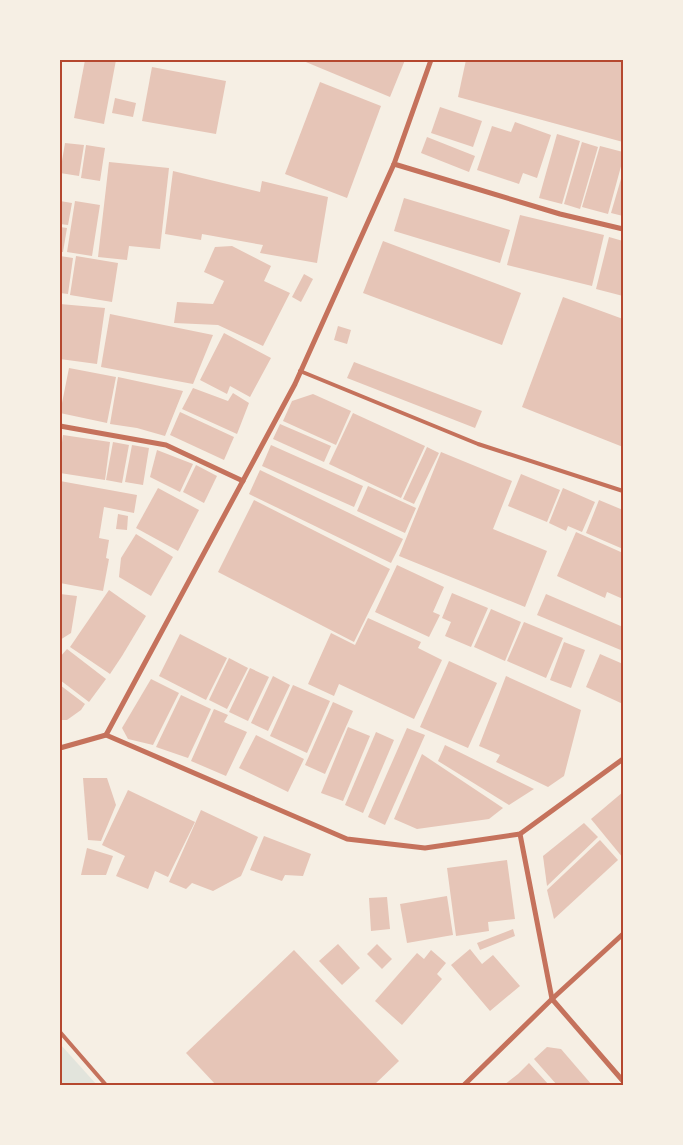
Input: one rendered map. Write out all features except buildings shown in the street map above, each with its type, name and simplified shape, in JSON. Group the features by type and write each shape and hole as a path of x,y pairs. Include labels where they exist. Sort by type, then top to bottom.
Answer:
{"street":[{"path":"106,735 300,371 394,164 431,60"},
{"path":"394,164 560,214 623,229"},
{"path":"60,426 166,445 243,481"},
{"path":"60,748 106,735 347,839 425,848 520,834 623,759"},
{"path":"520,834 552,999 623,1081"},
{"path":"464,1085 552,999 623,934"}],"lane":[{"path":"300,371 478,444 623,491"},
{"path":"60,1032 106,1085"},
{"path":"133,1085 191,1085"}],"shaded area":[{"path":"60,1044 97,1085 60,1085"}]}
